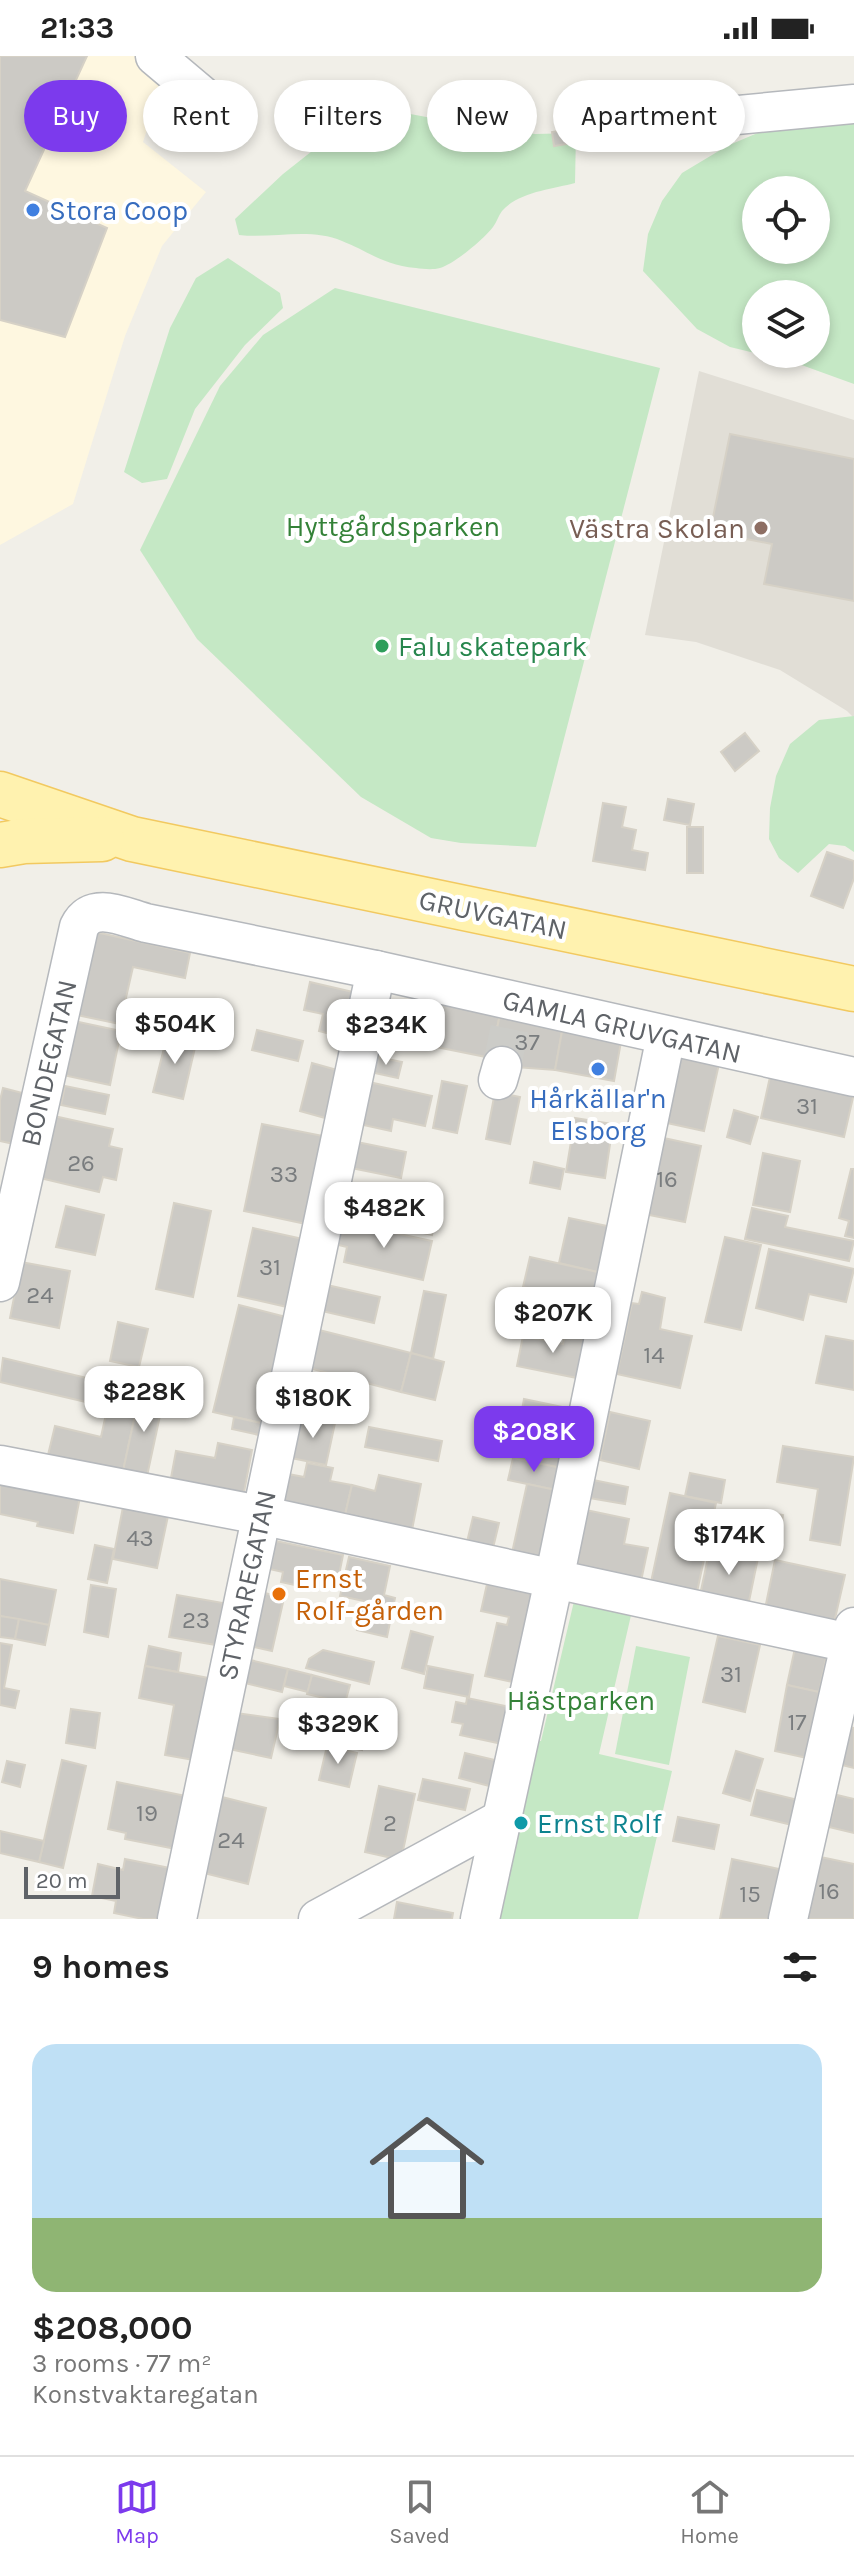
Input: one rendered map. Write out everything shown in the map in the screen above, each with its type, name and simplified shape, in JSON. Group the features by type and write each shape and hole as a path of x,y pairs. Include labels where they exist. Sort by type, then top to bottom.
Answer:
{"main road":[{"name":"GRUVGATAN","path":"0,794 132,839 854,989"},
{"name":"GRUVGATAN","path":"0,845 24,841 132,839"}],"street":[{"path":"155,56 183,80"},
{"path":"745,114 854,104"},
{"name":"GAMLA GRUVGATAN","path":"108,912 146,923 376,970 514,1009 666,1036 854,1077"},
{"name":"BONDEGATAN","path":"0,1282 82,921 91,913 108,912"},
{"name":"STYRAREGATAN","path":"177,1919 376,970"},
{"path":"480,1919 554,1580 666,1036"},
{"path":"0,1465 260,1515 554,1580 853,1638 788,1919"},
{"path":"318,1919 502,1819"}],"shaded area":[{"path":"0,56 145,56 167,69 163,80 143,80 143,152 156,152 206,192 162,246 125,336 73,504 0,545"},
{"name":"Västra Skolan","path":"699,371 854,420 854,718 780,670 696,642 645,635"}],"green space":[{"path":"411,114 427,117 427,152 537,152 537,134 553,134 553,152 576,152 575,183 517,199 502,211 493,227 476,244 453,262 437,269 394,264 329,237 304,234 239,235 235,219 311,152 411,152"},
{"path":"854,118 854,384 810,368 830,368 830,280 742,280 742,350 730,347 697,329 643,271 648,234 662,201 682,173 717,152 745,152 745,138 774,126"},
{"path":"228,258 280,293 283,308 245,345 195,409 167,479 142,483 124,472 170,328 196,278"},
{"name":"Hyttgårdsparken","path":"335,288 660,368 536,847 461,843 431,838 361,797 197,639 140,550 220,386 263,335"},
{"path":"854,716 854,852 845,846 829,844 798,873 779,858 769,839 770,808 776,776 790,744 819,720"},
{"name":"Hästparken","path":"575,1597 632,1611 599,1754 672,1771 638,1919 493,1919 534,1740 541,1741"},
{"path":"636,1646 690,1657 669,1765 615,1754"}],"building":[{"name":"Stora Coop","path":"0,56 87,56 76,80 24,80 24,152 43,152 25,191 107,228 65,337 0,320"},
{"path":"730,434 854,459 854,601 764,584 772,544 710,532"},
{"path":"745,733 759,751 735,771 721,752"},
{"path":"668,799 694,804 690,825 664,820"},
{"path":"603,803 626,807 622,827 636,830 632,850 648,853 645,870 593,861"},
{"path":"687,827 703,827 703,873 687,873"},
{"path":"827,852 854,861 854,878 843,908 811,896"},
{"path":"91,931 190,953 185,978 133,967 120,1024 72,1014"},
{"path":"310,982 353,992 342,1037 319,1031 323,1014 304,1010"},
{"path":"440,1002 500,1014 491,1058 431,1046"},
{"path":"500,1014 563,1026 555,1070 502,1066 491,1058"},
{"path":"74,1021 121,1031 110,1085 63,1075"},
{"path":"563,1026 622,1036 614,1081 555,1070"},
{"path":"257,1030 303,1041 298,1061 252,1050"},
{"path":"168,1032 197,1039 183,1099 153,1092"},
{"path":"670,1043 721,1055 704,1131 653,1120"},
{"path":"373,1056 402,1062 398,1078 370,1072"},
{"path":"312,1063 337,1070 325,1118 300,1111"},
{"path":"773,1063 854,1093 844,1137 761,1118"},
{"path":"442,1081 467,1086 457,1133 433,1128"},
{"path":"369,1082 432,1096 425,1126 393,1119 391,1131 359,1124"},
{"path":"65,1086 109,1095 105,1114 61,1105"},
{"path":"3,1088 26,1094 14,1144 0,1141"},
{"path":"495,1092 520,1097 510,1144 486,1139"},
{"path":"734,1110 758,1117 750,1144 727,1137"},
{"path":"54,1116 113,1129 109,1146 122,1149 116,1180 103,1177 99,1192 40,1178"},
{"path":"575,1118 613,1124 605,1178 566,1172"},
{"path":"262,1124 323,1136 306,1224 244,1211"},
{"path":"650,1135 701,1146 685,1222 634,1212"},
{"path":"357,1142 406,1152 401,1178 351,1168"},
{"path":"763,1153 800,1161 790,1212 753,1205"},
{"path":"534,1162 564,1169 560,1189 530,1183"},
{"path":"851,1169 854,1169 854,1238 845,1236 849,1221 839,1218"},
{"path":"349,1184 439,1205 432,1235 342,1214"},
{"path":"174,1203 211,1211 193,1297 156,1289"},
{"path":"66,1206 104,1215 95,1255 56,1247"},
{"path":"752,1208 788,1216 785,1227 854,1241 849,1261 745,1239"},
{"path":"569,1218 612,1227 602,1273 559,1263"},
{"path":"339,1221 432,1241 423,1280 344,1262 347,1247 334,1244"},
{"path":"253,1228 303,1239 287,1307 238,1296"},
{"path":"725,1237 761,1245 741,1330 705,1322"},
{"path":"769,1249 854,1269 846,1302 809,1294 803,1320 756,1308"},
{"path":"530,1257 602,1273 591,1324 568,1319 573,1298 523,1287"},
{"path":"21,1262 70,1271 59,1328 10,1318"},
{"path":"327,1285 380,1297 374,1323 322,1311"},
{"path":"424,1291 446,1295 433,1359 411,1353"},
{"path":"642,1292 665,1298 660,1329 692,1336 680,1388 617,1374 632,1303 639,1304"},
{"path":"239,1305 286,1317 261,1423 213,1412"},
{"path":"118,1322 148,1329 139,1367 110,1361"},
{"path":"319,1330 411,1353 401,1392 309,1368"},
{"path":"565,1334 586,1338 577,1378 517,1366 523,1336 563,1344"},
{"path":"826,1336 854,1341 854,1390 816,1383"},
{"path":"411,1353 444,1362 435,1400 401,1392"},
{"path":"3,1358 91,1379 86,1402 0,1382"},
{"path":"306,1382 330,1387 325,1408 301,1403"},
{"path":"112,1386 140,1392 123,1471 48,1455 55,1426 101,1437"},
{"path":"140,1392 164,1397 147,1476 123,1471"},
{"path":"524,1399 572,1409 561,1468 513,1458"},
{"path":"610,1412 650,1421 639,1469 600,1460"},
{"path":"300,1416 335,1423 326,1465 291,1458"},
{"path":"234,1417 261,1423 259,1435 232,1429"},
{"path":"369,1427 442,1441 438,1461 365,1447"},
{"path":"218,1443 252,1450 244,1492 171,1478 176,1451 215,1458"},
{"path":"783,1446 854,1457 840,1545 810,1540 818,1489 777,1482"},
{"path":"513,1458 561,1468 556,1490 508,1480"},
{"path":"307,1463 333,1468 330,1481 352,1485 345,1515 282,1501 288,1474 304,1477"},
{"path":"690,1473 725,1480 721,1503 685,1496"},
{"path":"379,1475 421,1484 412,1530 345,1515 352,1485 375,1491"},
{"path":"593,1480 628,1487 625,1504 589,1498"},
{"path":"0,1482 80,1497 73,1533 0,1514"},
{"path":"527,1484 556,1490 542,1559 512,1553"},
{"path":"670,1493 716,1503 697,1592 651,1582"},
{"path":"123,1507 168,1516 157,1568 113,1559"},
{"path":"586,1510 629,1519 624,1544 648,1548 641,1581 575,1567"},
{"path":"760,1511 783,1515 779,1542 756,1538"},
{"path":"473,1517 499,1523 493,1548 467,1542"},
{"path":"271,1540 343,1555 337,1585 320,1581 318,1590 281,1582 283,1572 265,1568"},
{"path":"95,1545 114,1549 107,1583 88,1579"},
{"path":"710,1548 758,1558 748,1606 700,1595"},
{"path":"349,1557 390,1566 384,1595 395,1598 387,1637 357,1630 364,1601 340,1596"},
{"path":"775,1560 845,1575 834,1623 765,1609"},
{"path":"0,1579 56,1590 49,1625 0,1616"},
{"path":"487,1584 539,1595 522,1684 485,1676 497,1623 507,1625 509,1617 481,1611"},
{"path":"91,1585 116,1589 108,1637 84,1632"},
{"path":"261,1592 284,1598 272,1651 249,1646"},
{"path":"177,1595 223,1603 216,1645 169,1637"},
{"path":"0,1616 19,1619 15,1639 0,1637"},
{"path":"19,1619 49,1625 45,1645 15,1639"},
{"path":"411,1631 433,1637 424,1674 402,1668"},
{"path":"718,1636 760,1645 745,1712 703,1702"},
{"path":"0,1643 12,1645 4,1688 19,1691 15,1708 0,1705"},
{"path":"149,1646 181,1653 178,1672 145,1666"},
{"path":"795,1648 827,1654 819,1692 787,1685"},
{"path":"323,1650 374,1662 369,1684 306,1668 309,1659"},
{"path":"246,1659 288,1669 282,1692 241,1682"},
{"path":"145,1666 209,1678 194,1760 165,1755 174,1705 139,1698"},
{"path":"428,1666 473,1675 469,1697 424,1688"},
{"path":"288,1669 312,1675 308,1692 284,1686"},
{"path":"312,1675 350,1685 345,1703 307,1694"},
{"path":"787,1685 819,1692 807,1758 775,1751"},
{"path":"467,1698 515,1708 507,1745 460,1735 463,1724 452,1722 456,1702 466,1704"},
{"path":"71,1709 100,1713 95,1748 66,1743"},
{"path":"349,1710 369,1715 362,1750 341,1746"},
{"path":"236,1713 280,1719 271,1758 229,1749"},
{"path":"849,1727 854,1728 854,1768 842,1765"},
{"path":"327,1746 357,1753 349,1787 319,1780"},
{"path":"736,1751 763,1759 750,1801 723,1793"},
{"path":"465,1753 499,1761 493,1787 459,1778"},
{"path":"62,1760 86,1766 63,1868 39,1862"},
{"path":"7,1761 25,1765 20,1787 2,1782"},
{"path":"423,1779 470,1789 465,1810 418,1800"},
{"path":"117,1782 186,1796 176,1849 125,1839 126,1833 108,1829"},
{"path":"379,1786 415,1794 401,1860 365,1852"},
{"path":"757,1790 798,1800 792,1825 751,1815"},
{"path":"214,1795 266,1808 248,1884 196,1871"},
{"path":"837,1795 854,1799 854,1833 829,1827"},
{"path":"678,1817 719,1825 714,1849 673,1841"},
{"path":"0,1831 44,1841 39,1862 0,1853"},
{"path":"811,1855 854,1864 854,1919 799,1919"},
{"path":"125,1859 170,1868 159,1919 114,1913 116,1901 92,1896 98,1864 123,1870"},
{"path":"732,1859 779,1869 769,1919 720,1919"},
{"path":"397,1902 453,1913 452,1919 394,1919"}],"tunnel":[{"path":"502,1066 512,1016"}],"place":[{"name":"Stora Coop","path":"33,210"},
{"name":"Västra Skolan","path":"761,528"},
{"name":"Falu skatepark","path":"382,646"},
{"name":"Hårkällar'n Elsborg","path":"598,1069"},
{"name":"Ernst Rolf-gården","path":"279,1594"},
{"name":"Ernst Rolf","path":"521,1823"}]}
